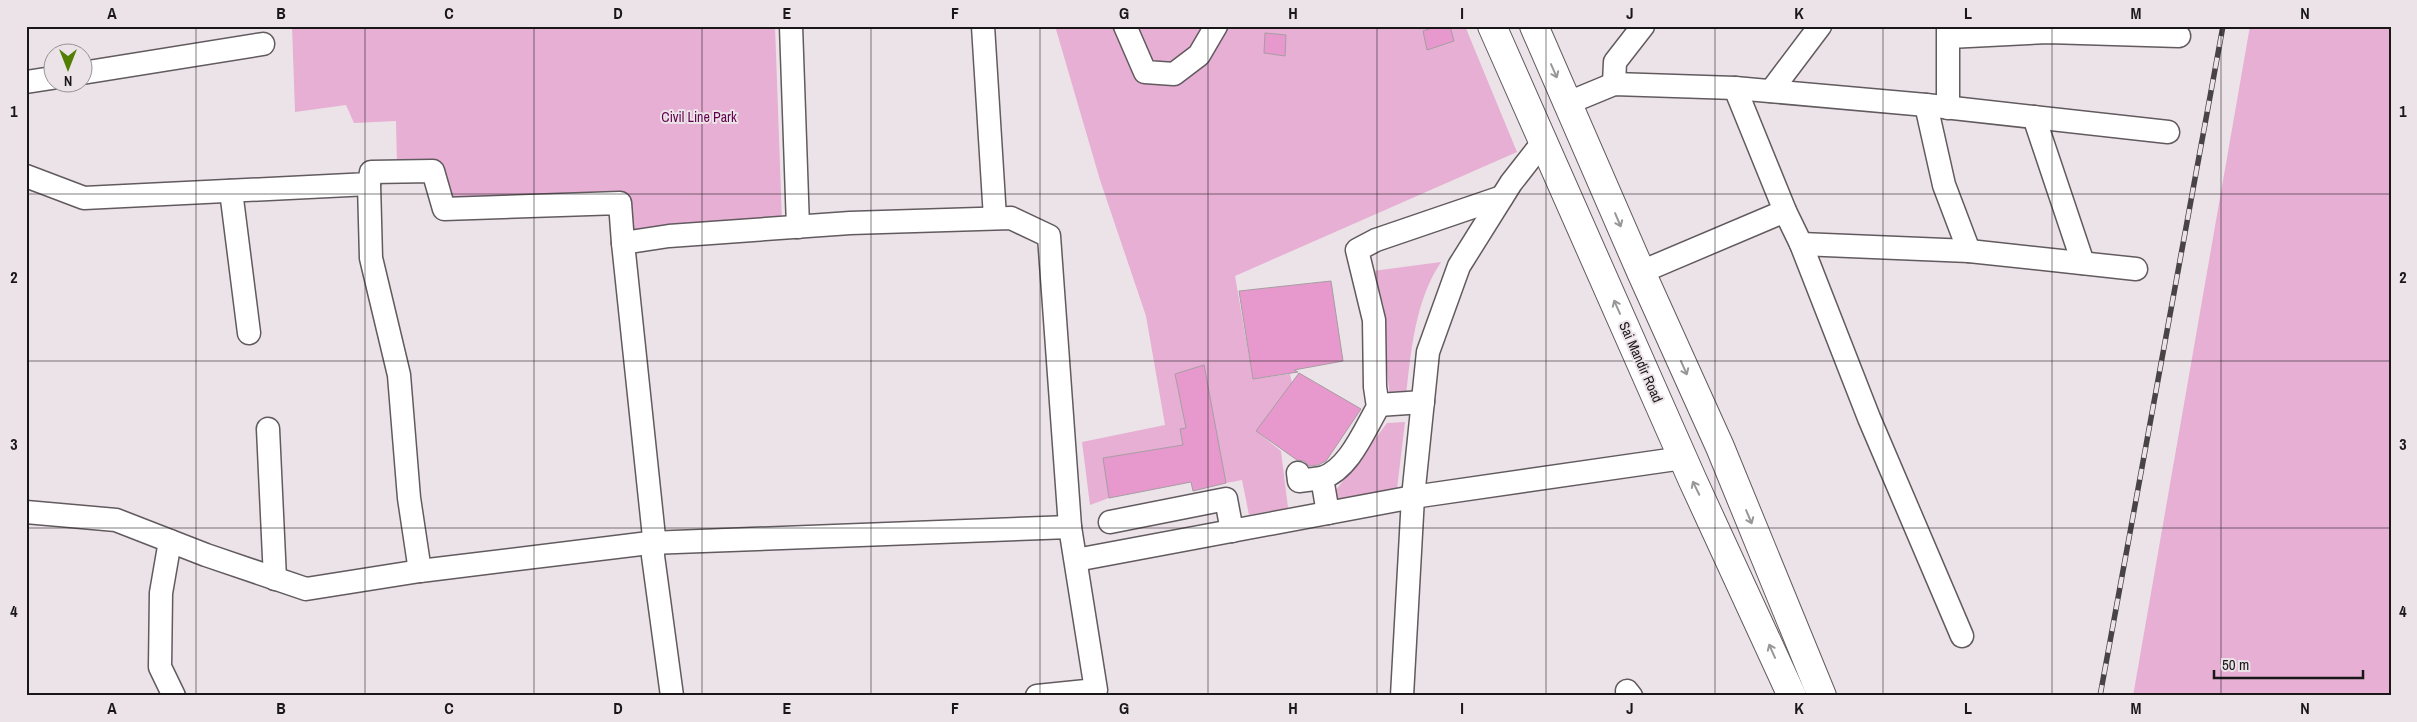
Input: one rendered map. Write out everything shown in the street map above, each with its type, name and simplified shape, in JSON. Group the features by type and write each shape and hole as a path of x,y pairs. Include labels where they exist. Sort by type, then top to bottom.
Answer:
{"highway":[{"name":"Sai Mandir Road","path":"1492,26 1683,458 1792,696"},
{"path":"1534,26 1641,272 1724,456 1822,696"},
{"path":"1543,142 1579,127"}],"street":[{"path":"791,26 798,227"},
{"path":"983,26 995,218"},
{"path":"1125,26 1145,72 1174,74 1199,55 1216,26"},
{"path":"1614,84 1615,62 1643,26"},
{"path":"1770,91 1820,26"},
{"path":"1969,251 1944,185 1937,107 1948,32 2048,32 2179,36"},
{"path":"92,71 263,44"},
{"path":"26,82 42,80"},
{"path":"1568,103 1614,84 1735,88 1937,107 2168,132"},
{"path":"1735,88 1785,211 1801,244 1869,418 1962,636"},
{"path":"2034,117 2083,263"},
{"path":"1402,696 1413,497 1428,352 1459,266 1502,196 1543,142"},
{"path":"420,571 409,498 399,375 371,258 369,184 371,172 433,171 444,209 620,203 654,543 653,556 672,696"},
{"path":"26,176 84,198 369,184"},
{"path":"231,191 250,333"},
{"path":"1298,473 1299,480 1322,478 1333,474 1356,446 1378,405 1374,387 1374,320 1357,250 1376,240 1502,196"},
{"path":"1641,272 1785,211"},
{"path":"623,243 669,236 798,227 995,218 1011,218 1049,236 1070,527 1096,690 1037,696"},
{"path":"1801,244 1969,251 2136,269"},
{"path":"1378,405 1423,402"},
{"path":"268,429 275,578"},
{"path":"1076,560 1413,497 1683,458"},
{"path":"1322,478 1328,513"},
{"path":"1110,522 1226,499 1232,531"},
{"path":"26,512 116,520 306,589 420,571 654,543 1070,527"},
{"path":"170,541 161,593 160,667 174,696"}],"green space":[{"name":"Civil Line Park","path":"292,26 775,26 782,221 629,232 627,201 446,206 434,168 397,167 396,121 354,123 346,105 295,112"},
{"path":"1055,26 1465,26 1517,152 1235,276 1253,379 1290,374 1292,383 1256,431 1281,451 1288,508 1249,515 1242,480 1226,483 1204,366 1175,374 1186,428 1180,429 1183,445 1103,458 1109,498 1090,505 1082,442 1165,425 1146,316 1100,180"},
{"path":"2250,26 2391,26 2391,696 2133,696"},
{"path":"1441,262 1425,293 1420,310 1412,344 1406,396 1390,399 1384,340 1384,307 1373,271"},
{"path":"1405,422 1397,489 1335,499 1336,490 1387,423"}],"building":[{"path":"1437,26 1450,26 1454,41 1427,50 1423,31"},
{"path":"1265,33 1286,35 1285,56 1264,53"},
{"path":"1331,281 1343,361 1294,370 1298,372 1253,379 1239,291"},
{"path":"1204,365 1226,483 1193,491 1191,482 1109,498 1103,458 1183,445 1180,429 1186,428 1175,374"},
{"path":"1299,373 1361,409 1326,461 1318,465 1309,466 1304,461 1297,460 1256,431"}],"railway":[{"path":"2100,696 2223,26"}]}
